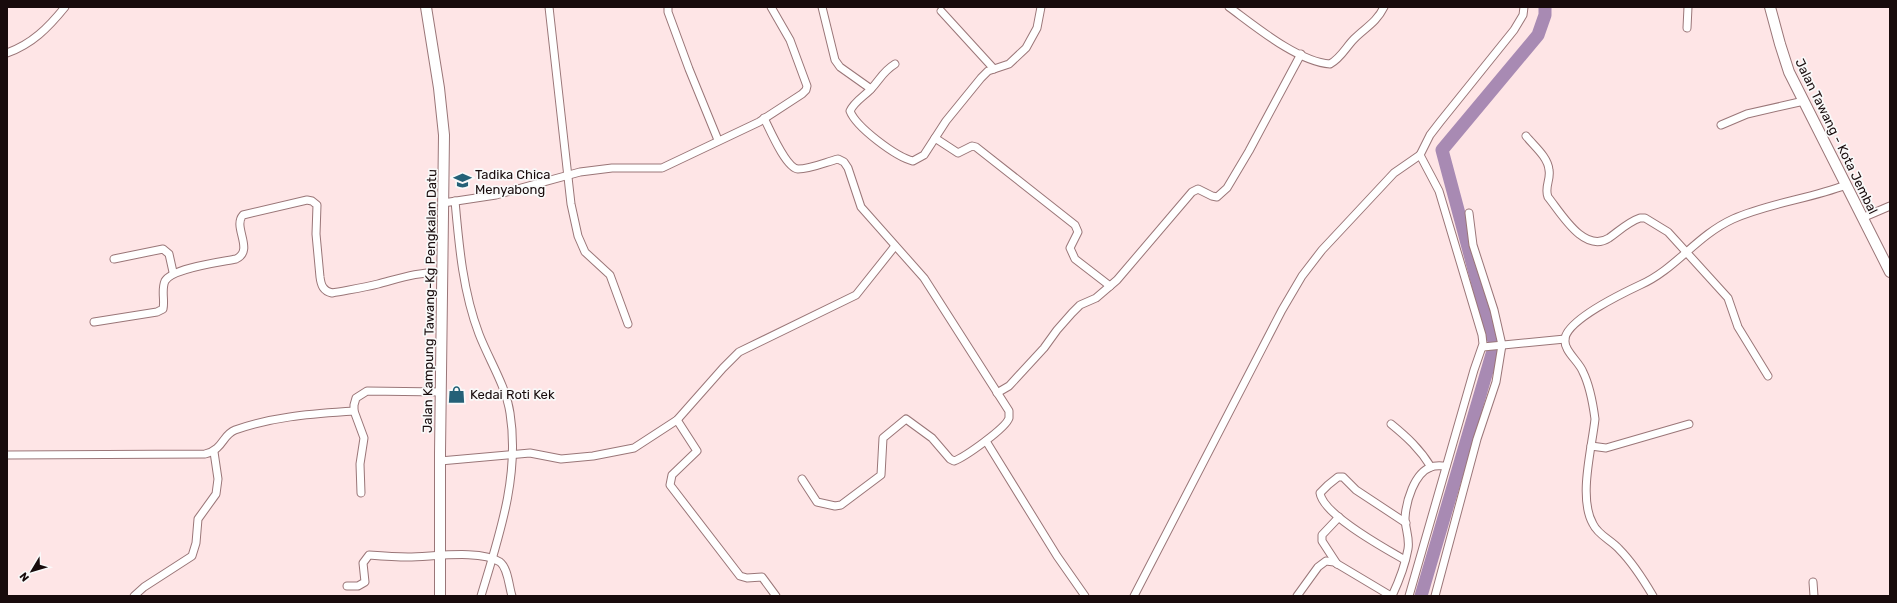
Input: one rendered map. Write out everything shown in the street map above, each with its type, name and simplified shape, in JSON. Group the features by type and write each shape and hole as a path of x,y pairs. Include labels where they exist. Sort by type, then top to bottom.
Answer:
{"street":[{"path":"7,53 17,50 41,34 64,7"},
{"name":"Jalan Kampung Tawang-Kg Pengkalan Datu","path":"426,7 443,116 440,596"},
{"path":"549,7 571,204 581,245 585,252 610,275 628,324"},
{"path":"668,7 668,12 689,69 718,140"},
{"path":"443,204 496,195 568,176 612,168 662,168 764,118 802,94 806,90 807,86 790,40 771,7"},
{"path":"822,7 835,60 840,66 871,89"},
{"path":"895,64 880,76 871,89 853,105 850,111 852,117 897,156 913,161 924,155 946,121 980,78 994,69 1010,64 1026,48 1037,28 1041,7"},
{"path":"1229,7 1269,37 1301,54 1326,64 1335,61 1354,38 1376,20 1384,7"},
{"path":"1134,596 1282,310 1302,276 1322,250 1384,183 1401,167 1420,155 1430,135 1514,30 1522,16 1524,7"},
{"path":"1687,28 1688,7"},
{"name":"Jalan Tawang - Kota Jembal","path":"1770,7 1785,59 1804,101 1890,272"},
{"path":"941,11 994,69"},
{"path":"997,393 1009,386 1044,348 1056,330 1080,305 1096,298 1110,286 1192,192 1198,189 1212,196 1217,196 1227,188 1262,130 1301,54"},
{"path":"1721,125 1748,114 1804,101"},
{"path":"764,118 787,162 794,168 803,168 838,159 844,162 848,168 861,207 924,278 1009,411 1007,421 986,441 960,459 954,461 950,459 932,438 906,419 883,438 881,475 847,503 835,506 817,502 802,479"},
{"path":"1526,136 1548,165 1550,171 1546,192 1548,197 1576,232 1592,242 1601,242 1635,219 1645,218 1668,232 1728,298 1738,327 1768,376"},
{"path":"935,138 958,153 972,146 976,147 1078,228 1078,232 1070,248 1071,254 1075,259 1110,286"},
{"path":"1409,596 1474,370 1483,347 1482,335 1445,208 1434,180 1420,155"},
{"path":"1653,596 1632,563 1619,548 1601,534 1593,525 1586,504 1595,419 1584,372 1566,346 1565,339 1568,332 1584,317 1625,292 1653,279 1702,237 1734,219 1763,208 1818,195 1846,185"},
{"path":"94,322 157,312 163,309 163,290 165,282 173,272 239,258 244,250 240,222 243,215 308,200 317,205 316,234 320,277 323,289 327,292 332,293 371,286 418,273 442,272"},
{"path":"455,201 458,237 466,291 478,333 507,399 510,412 513,455 512,481 508,501 481,596"},
{"path":"1862,218 1890,206"},
{"path":"1434,596 1477,439 1496,382 1502,345 1494,310 1473,245 1469,213"},
{"path":"440,460 535,453 561,458 619,452 640,445 677,420 739,352 789,326 856,295 895,246"},
{"path":"114,259 163,249 169,254 173,272"},
{"path":"1483,347 1565,339"},
{"path":"361,493 360,464 364,438 354,412 356,398 367,391 441,392"},
{"path":"7,455 205,454 214,452 231,432 260,422 294,416 354,412"},
{"path":"677,420 697,451 672,475 670,485 740,576 747,578 762,577 776,596"},
{"path":"1391,424 1409,438 1422,451 1431,467"},
{"path":"1591,446 1606,448 1689,424"},
{"path":"986,441 1057,556 1085,596"},
{"path":"134,596 144,587 192,556 196,543 198,519 216,494 218,480 214,452"},
{"path":"1297,596 1318,567 1326,561 1337,564 1391,596 1405,560 1408,535 1406,523 1410,497 1419,476 1431,467 1446,466"},
{"path":"1405,560 1362,536 1321,500 1320,494 1338,477 1343,477 1356,490 1406,523"},
{"path":"1337,564 1322,541 1322,535 1339,516"},
{"path":"347,586 358,586 365,582 363,563 368,555 408,557 467,555 492,559 503,565 512,596"},
{"path":"1813,582 1814,596"}],"waterway":[{"path":"1492,337 1442,150 1538,35 1545,15 1545,7"},
{"path":"1421,596 1492,354"}],"place":[{"name":"Tadika Chica Menyabong","path":"462,181"},
{"name":"Kedai Roti Kek","path":"457,394"}]}
